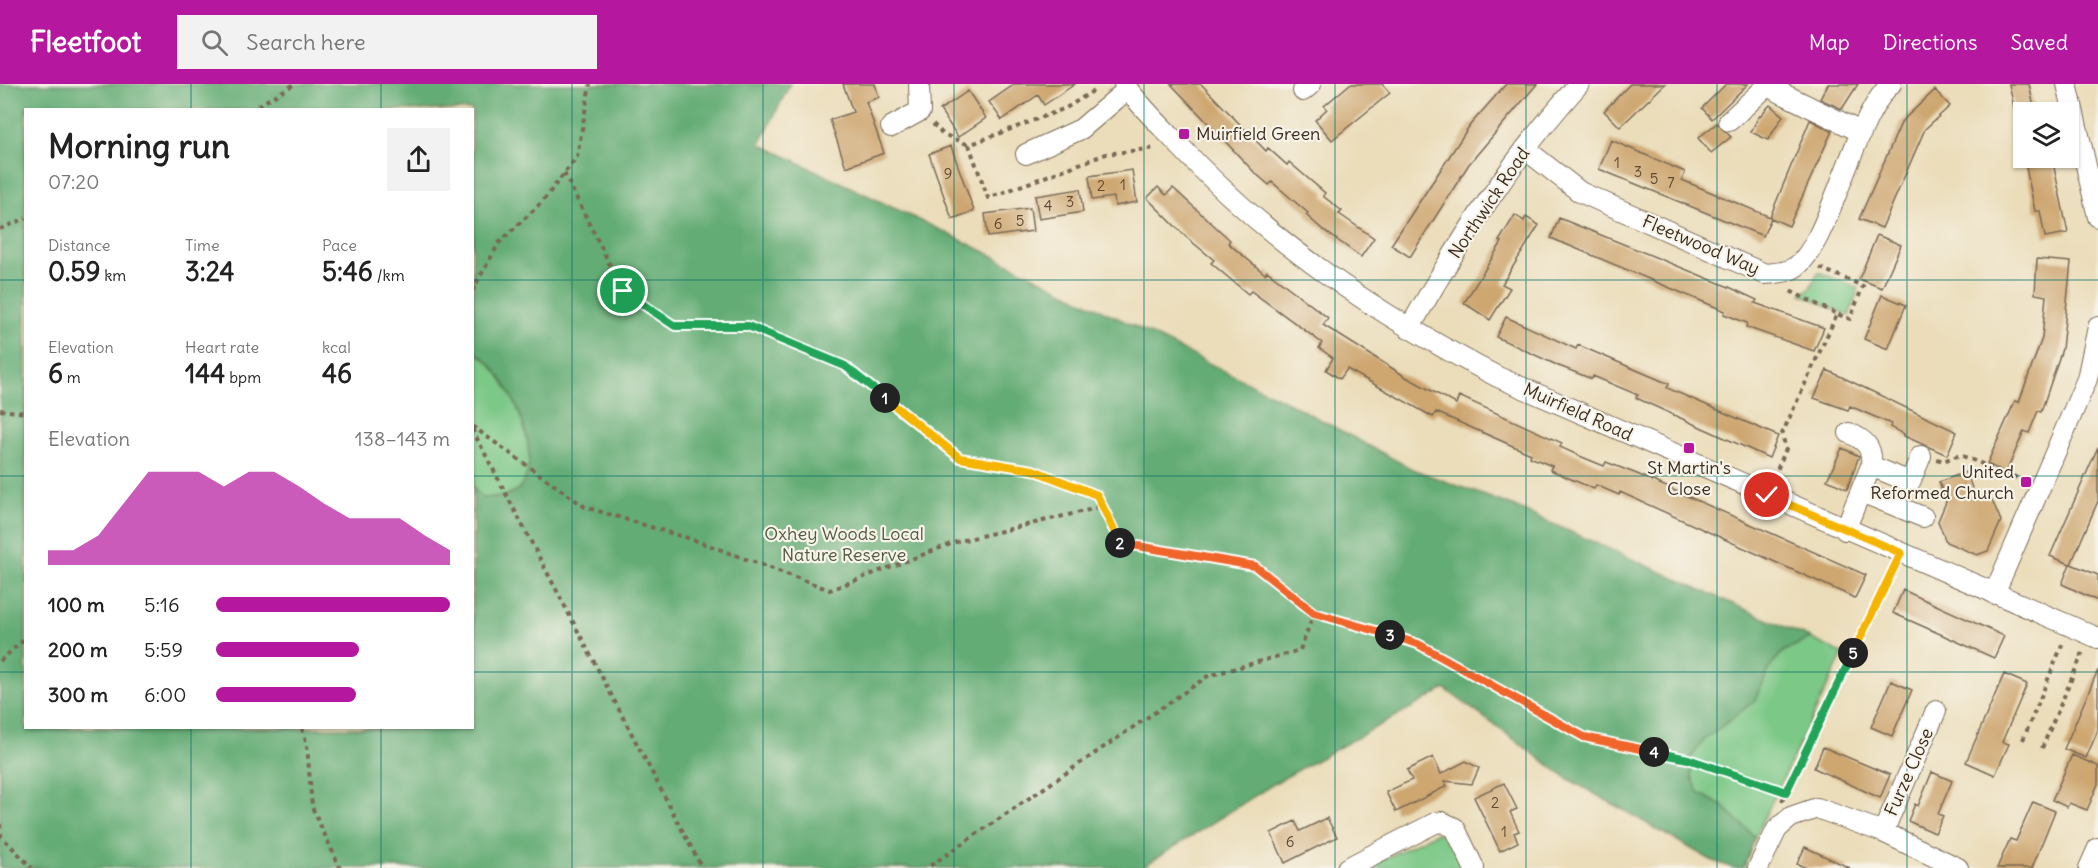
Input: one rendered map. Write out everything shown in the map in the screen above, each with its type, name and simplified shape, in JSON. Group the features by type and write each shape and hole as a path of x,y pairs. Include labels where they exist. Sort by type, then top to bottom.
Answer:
{"street":[{"path":"891,127 920,111 919,84"},
{"name":"Northwick Road","path":"1410,329 1476,217 1525,149 1579,84"},
{"path":"1802,261 1813,246 1873,108 1891,84"},
{"path":"2067,84 2098,217"},
{"path":"1026,154 1081,129 1126,86"},
{"name":"Muirfield Road","path":"1126,86 1208,177 1253,217 1316,268 1358,298 1410,329 1498,377 2094,637"},
{"path":"1729,122 1767,86 1861,132"},
{"name":"Fleetwood Way","path":"1525,149 1580,192 1765,274 1794,269 1802,261"},
{"path":"1994,594 2087,379 2098,327"},
{"path":"1845,530 1871,466 1872,456 1865,442 1849,433"},
{"path":"1871,466 1910,483 1921,456"},
{"path":"1860,492 1923,517"},
{"name":"Furze Close","path":"1882,832 1936,711"},
{"name":"Furze Close","path":"1777,829 1791,817 1818,808 1882,832 1958,868"},
{"path":"1347,868 1435,823 1442,822 1455,828 1474,868"},
{"path":"1758,868 1777,829"},
{"path":"2089,868 2098,848"}],"path":[{"path":"253,108 295,84"},
{"path":"474,287 499,243 542,202 577,157 590,84"},
{"path":"920,111 943,134 969,145"},
{"path":"564,173 623,291 675,326 748,326 845,366 960,458 1033,470 1097,495 1118,542 1255,566 1314,613 1418,644 1584,737 1688,759 1786,792"},
{"path":"0,229 24,219"},
{"path":"1765,274 1792,293 1850,319 1863,286 1802,261"},
{"path":"1767,495 1786,449 1782,434 1837,314"},
{"path":"0,410 24,413"},
{"path":"474,429 585,507 697,541 830,590 956,542 1101,507"},
{"path":"474,432 702,868"},
{"path":"1921,456 1943,461 1960,454 2041,488"},
{"path":"1777,829 1786,792 1901,553"},
{"path":"927,868 1208,676 1300,650 1314,613"},
{"path":"2023,740 2070,626"},
{"path":"2042,748 2094,637"},
{"path":"0,662 24,640"},
{"path":"302,729 307,745 312,807 340,868"},
{"path":"0,824 1,836 32,868"}],"green space":[{"name":"Oxhey Woods Local Nature Reserve","path":"0,84 790,84 760,144 965,242 1293,405 1412,469 1510,505 1810,638 1784,651 1772,664 1754,701 1703,741 1691,758 1692,777 1699,793 1724,807 1755,837 1744,868 1733,868 1711,860 1567,778 1445,689 1275,783 1141,868 0,868"},
{"path":"1818,272 1859,288 1849,316 1801,294 1810,288"},
{"path":"474,352 498,374 509,391 526,433 529,453 528,472 517,490 503,496 482,498 474,489"},
{"path":"1810,638 1843,654 1755,837 1724,807 1699,793 1692,777 1691,758 1703,741 1754,701 1772,664 1784,651"},
{"path":"1436,833 1448,833 1468,868 1366,868"}],"building":[{"path":"843,84 875,84 879,97 866,102 884,153 846,167 830,120 853,112"},
{"path":"1015,84 1075,84 1044,105 1038,95 1002,120 989,102"},
{"path":"1171,84 1201,84 1266,151 1268,148 1287,165 1289,162 1325,193 1323,196 1342,211 1339,214 1374,238 1361,257 1322,229 1306,215 1308,213 1272,182 1269,185 1254,172"},
{"path":"1350,84 1382,84 1390,93 1332,140 1315,120 1327,109 1324,106"},
{"path":"1506,84 1537,84 1469,164 1410,257 1391,245 1470,125"},
{"path":"1630,84 1665,84 1620,127 1604,111"},
{"path":"1726,84 1748,84 1712,119 1702,108"},
{"path":"1828,84 1858,84 1842,109 1820,99"},
{"path":"2009,84 2029,84 2033,102 2013,103"},
{"path":"1935,90 1950,106 1925,129 1882,228 1859,219 1902,121"},
{"path":"968,91 986,118 958,137 940,110"},
{"path":"1770,105 1783,116 1768,140 1751,132 1758,118"},
{"path":"1810,120 1832,131 1789,226 1771,218 1763,236 1599,169 1611,140 1685,172 1682,180 1770,217"},
{"path":"1717,123 1731,137 1711,153 1698,138"},
{"path":"951,146 974,211 952,219 929,154"},
{"path":"2026,168 2054,168 2068,233 2045,237 2040,211 2035,211"},
{"path":"1132,170 1137,202 1115,206 1114,197 1092,200 1089,176"},
{"path":"1158,187 1166,195 1173,188 1230,240 1228,243 1265,274 1267,271 1328,318 1323,325 1406,377 1456,404 1459,396 1562,443 1560,447 1582,457 1604,466 1606,462 1637,474 1866,575 1855,598 1620,492 1619,495 1596,485 1594,489 1550,470 1552,466 1530,457 1531,454 1436,412 1433,417 1347,369 1340,379 1326,370 1333,358 1319,348 1322,343 1251,291 1248,294 1211,263 1214,260 1186,237 1147,198"},
{"path":"1080,189 1083,212 1039,219 1035,196"},
{"path":"1030,208 1033,231 988,237 985,214"},
{"path":"1515,215 1524,221 1526,217 1539,225 1502,284 1510,288 1490,320 1464,303 1502,242 1499,241"},
{"path":"1559,218 1729,287 1757,300 1755,303 1824,328 1814,351 1746,327 1747,323 1724,314 1725,311 1551,238"},
{"path":"1877,235 1901,245 1882,288 1859,279"},
{"path":"2037,259 2071,262 2062,349 2041,412 2038,411 2029,433 2024,431 2006,473 1987,464 2015,401 2019,402 2042,338 2046,296 2035,294"},
{"path":"1882,295 1906,305 1888,349 1864,339"},
{"path":"1506,317 1576,349 1578,345 1669,384 1667,388 1778,436 1769,458 1636,398 1638,395 1593,376 1592,379 1559,366 1496,337"},
{"path":"1827,370 1957,432 1947,455 1904,436 1890,427 1891,424 1850,406 1848,410 1814,398"},
{"path":"2098,447 2098,501 2071,564 2098,575 2098,601 2062,584 2070,564 2050,556"},
{"path":"1842,448 1859,456 1847,489 1827,480"},
{"path":"1966,472 1974,493 1992,500 2001,521 1988,551 1977,555 1946,542 1938,521 1946,502 1939,482"},
{"path":"1903,590 2004,636 1994,658 1893,613"},
{"path":"2098,670 2098,730 2086,758 2064,749"},
{"path":"2004,674 2027,684 2002,742 2009,744 1995,775 1966,762"},
{"path":"1891,681 1912,690 1892,736 1871,727"},
{"path":"1823,747 1890,775 1880,798 1814,768"},
{"path":"2072,755 2098,766 2098,784 2087,810 2069,803 2067,807 2052,800"},
{"path":"1433,757 1441,774 1466,761 1479,768 1472,784 1444,781 1447,786 1396,812 1386,792 1412,780 1407,770"},
{"path":"1932,772 1952,781 1938,814 1943,816 1935,833 1908,821 1915,804 1918,806"},
{"path":"1504,783 1517,809 1510,812 1519,831 1514,833 1518,842 1500,851 1474,797"},
{"path":"2033,802 2055,811 2032,868 1997,868 2010,839 2016,841"},
{"path":"1327,818 1337,837 1285,863 1271,833 1295,821 1300,831"},
{"path":"1805,847 1850,868 1807,868 1797,864"}],"place":[{"name":"Muirfield Green","path":"1184,134"},
{"name":"St Martin's Close","path":"1689,448"},
{"name":"United Reformed Church","path":"2026,482"}],"route":[{"path":"623,291 675,326 748,326 845,366 960,458 1033,470 1097,495 1118,542 1255,566 1314,613 1418,644 1584,737 1688,759 1786,792 1901,553 1767,495"}]}
